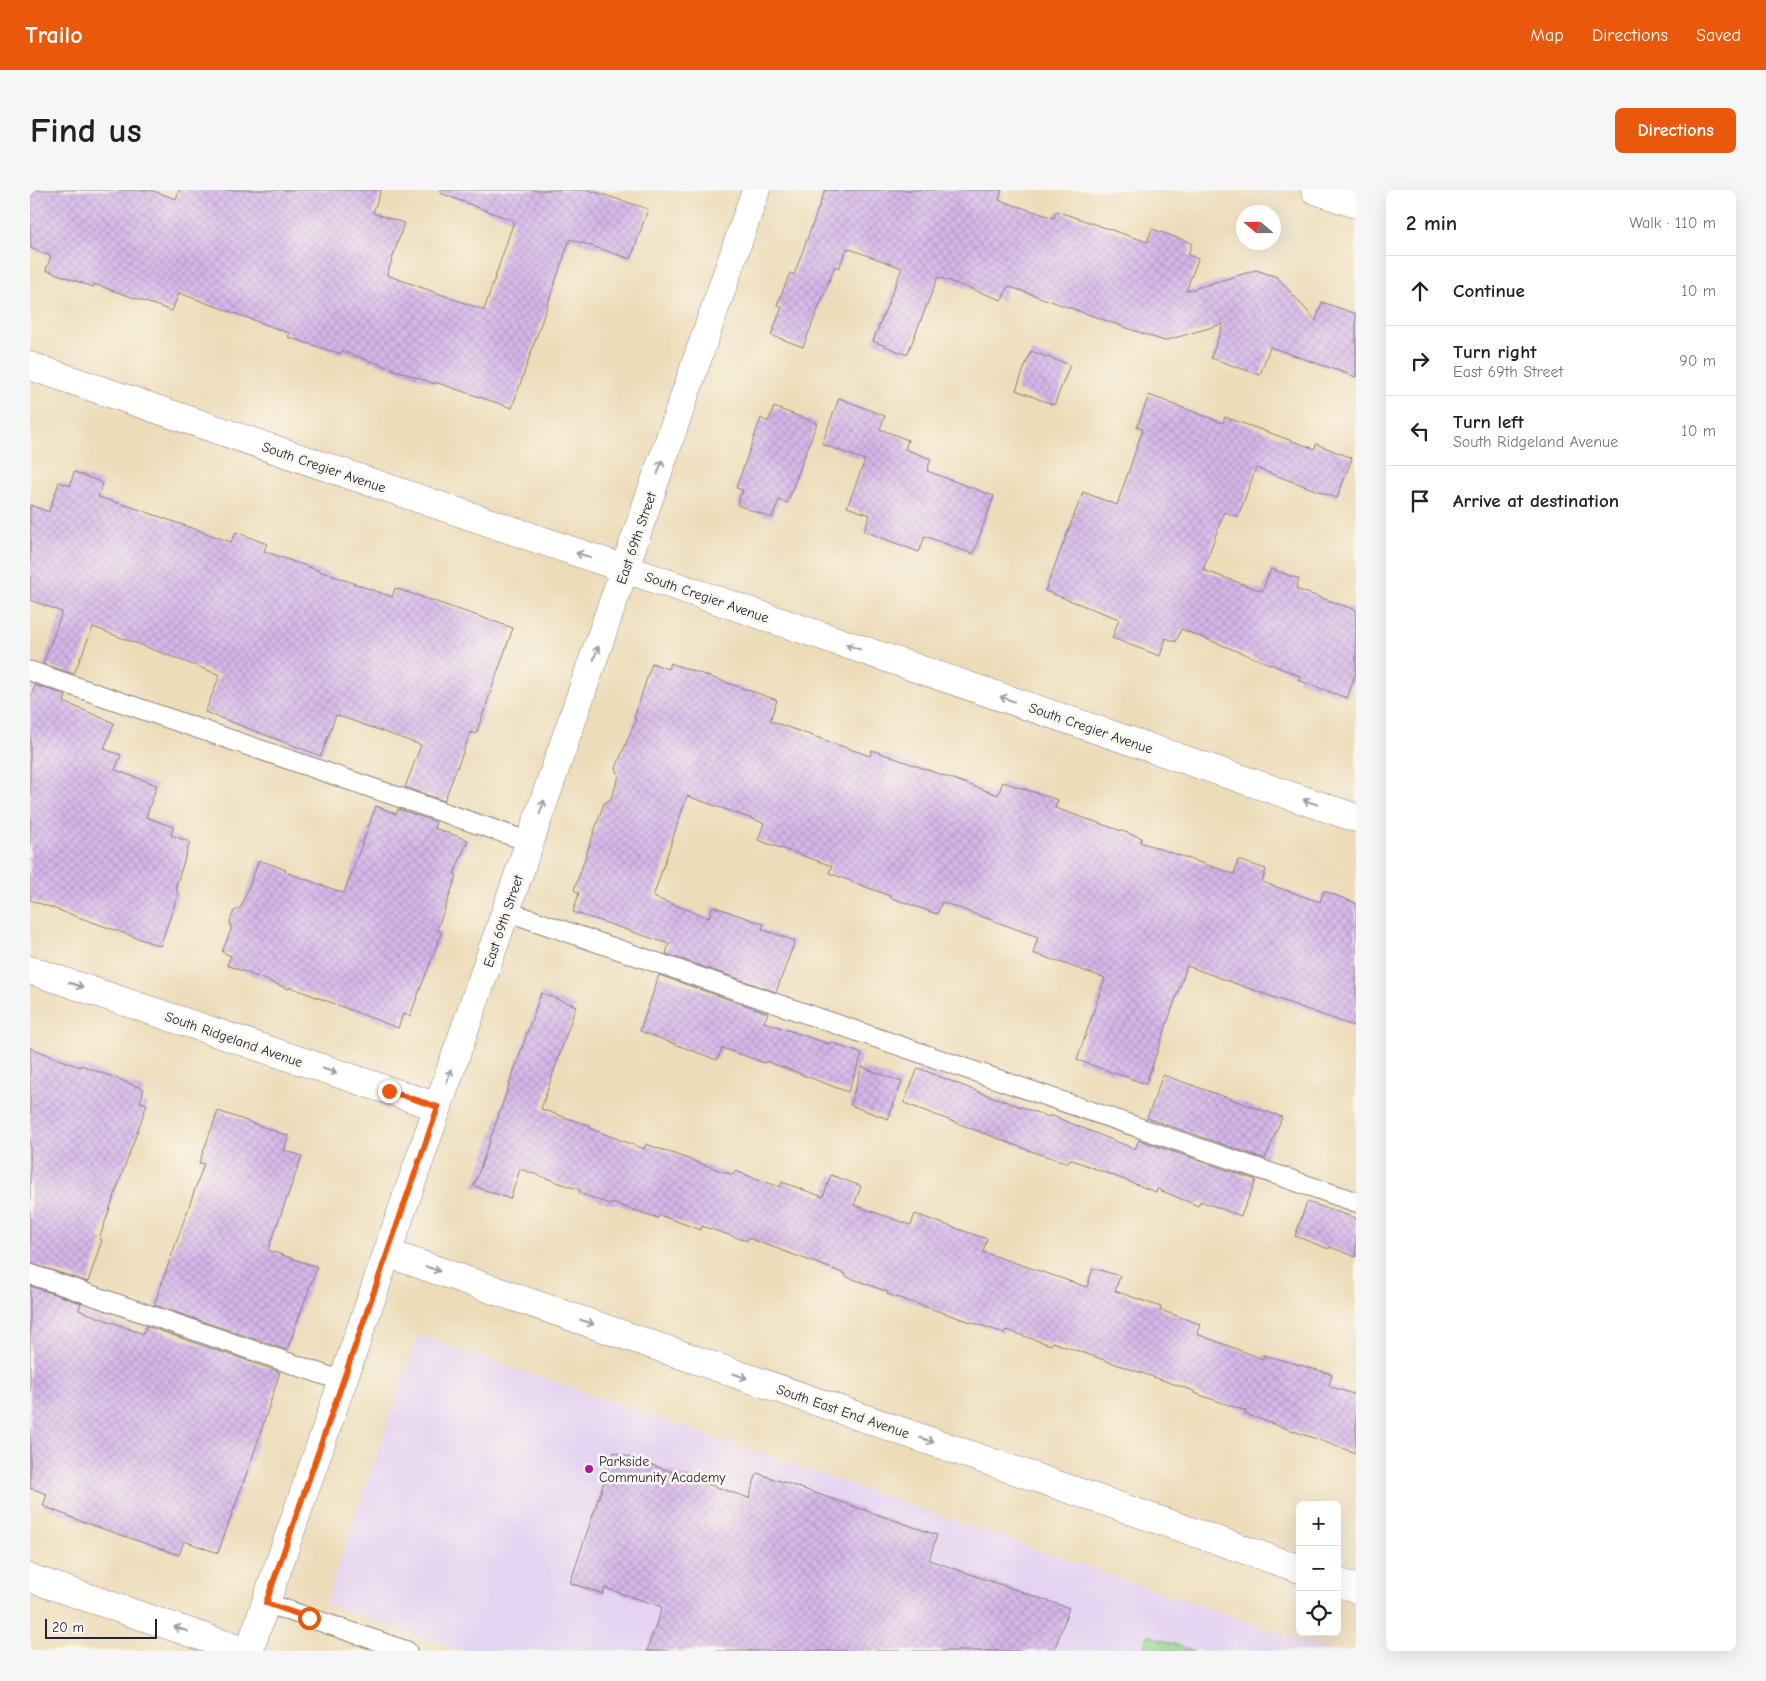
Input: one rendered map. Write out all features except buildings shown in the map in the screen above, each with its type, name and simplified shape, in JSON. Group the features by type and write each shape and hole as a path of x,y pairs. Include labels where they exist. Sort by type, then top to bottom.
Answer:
{"street":[{"name":"East 69th Street","path":"249,1651 756,190"},
{"path":"1315,190 1356,204"},
{"name":"South Cregier Avenue","path":"30,366 1356,818"},
{"name":"South Ridgeland Avenue","path":"30,970 438,1107"},
{"name":"South East End Avenue","path":"387,1253 1296,1568"},
{"path":"30,1578 244,1651"},
{"path":"1341,1583 1356,1589"}],"lane":[{"path":"30,671 530,842"},
{"path":"506,911 1356,1202"},
{"path":"30,1274 342,1381"},
{"path":"266,1603 407,1651"}],"shaded area":[{"name":"Parkside Community Academy","path":"418,1335 1331,1651 462,1651 325,1604"}],"green space":[{"path":"1148,1635 1195,1651 1143,1651"}],"place":[{"name":"Parkside Community Academy","path":"589,1469"}],"route":[{"path":"309,1618 266,1603 438,1107 389,1091"}]}
